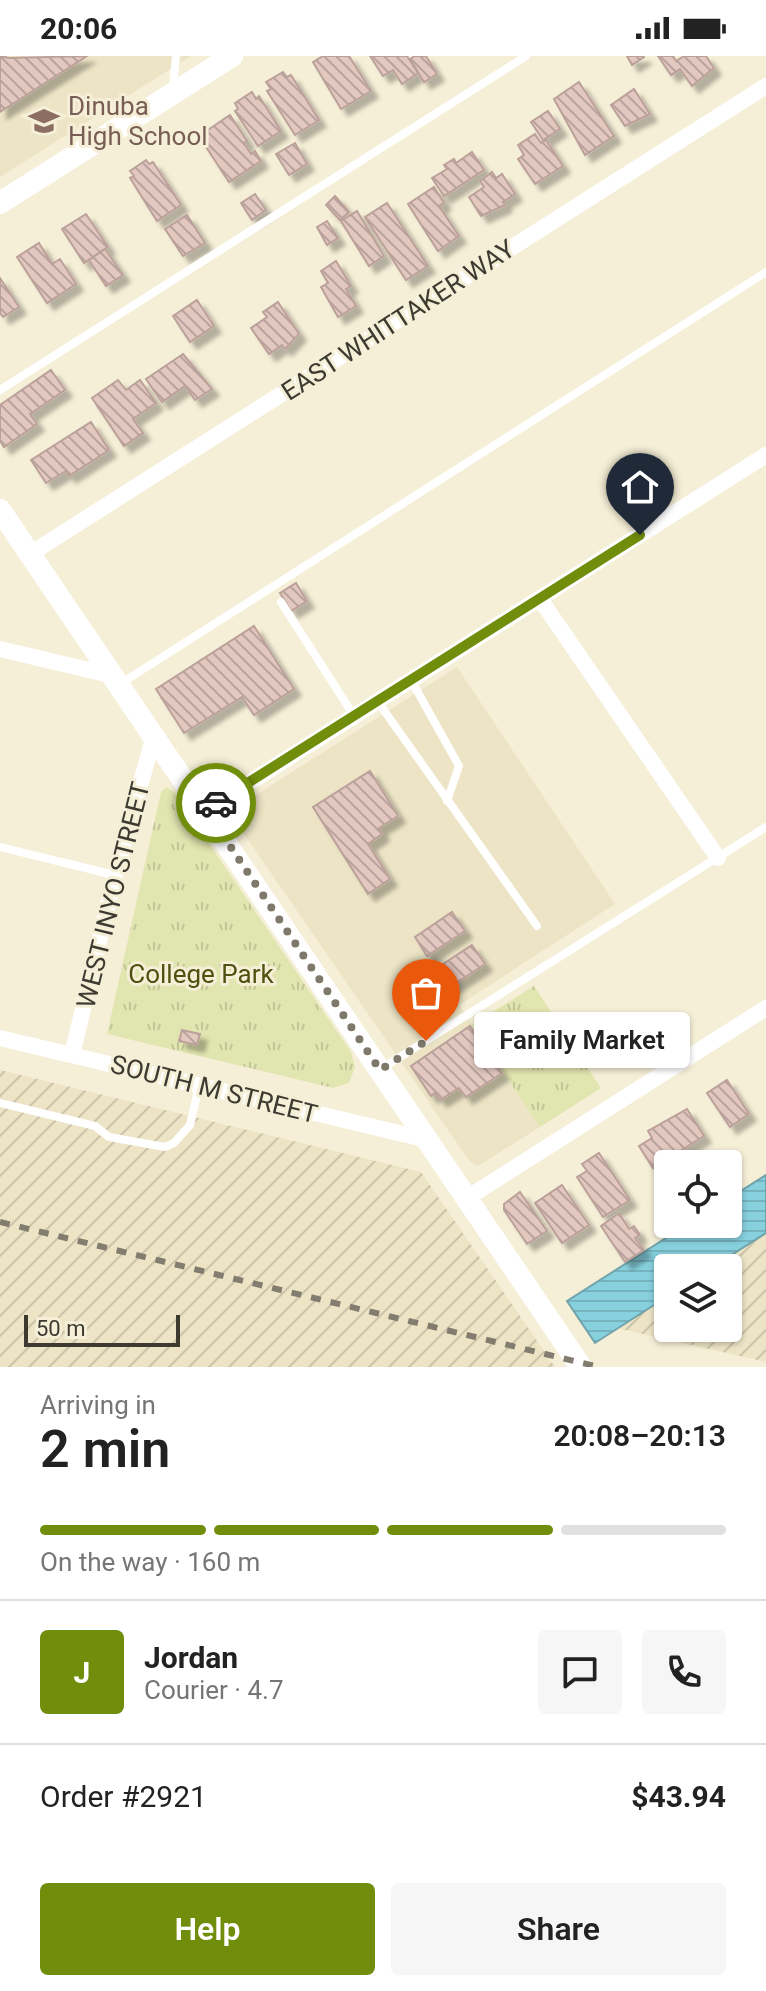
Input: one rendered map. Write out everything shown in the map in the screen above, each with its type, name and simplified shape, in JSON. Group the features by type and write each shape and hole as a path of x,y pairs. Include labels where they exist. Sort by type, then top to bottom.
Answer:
{"street":[{"path":"0,203 232,56"},
{"name":"EAST WHITTAKER WAY","path":"30,554 766,86"},
{"path":"206,810 766,455"},
{"path":"0,510 581,1367"},
{"path":"540,599 718,858"},
{"path":"0,649 117,680"},
{"name":"WEST INYO STREET","path":"72,1055 115,875 154,736"},
{"path":"467,1198 766,1008"},
{"name":"SOUTH M STREET","path":"0,1038 428,1140"}],"lane":[{"path":"172,94 176,56"},
{"path":"0,390 526,56"},
{"path":"117,680 766,272"},
{"path":"281,602 354,717"},
{"path":"411,680 459,766 447,801"},
{"path":"378,702 537,926"},
{"path":"380,1070 766,827"},
{"path":"0,847 115,875"},
{"path":"0,1103 95,1126 109,1137 165,1147 174,1143 190,1125 199,1085"}],"shaded area":[{"name":"Dinuba High School","path":"0,56 191,56 0,177"},
{"path":"457,667 615,904 459,1005 540,1127 478,1166 470,1162 231,815 234,809"},
{"path":"0,1070 421,1172 555,1367 0,1367"},
{"path":"766,1233 766,1362 678,1342 742,1342 742,1254 733,1254"},
{"path":"654,1305 654,1337 616,1328"}],"green space":[{"name":"College Park","path":"166,787 174,792 351,1052 355,1067 349,1083 333,1088 107,1034 161,792"},
{"path":"534,986 601,1088 540,1127 472,1025"}],"water":[{"path":"766,1175 766,1233 733,1254 654,1254 654,1305 595,1343 567,1301 666,1238 742,1238 742,1190"}],"building":[{"path":"0,56 9,58 87,56 0,112"},
{"path":"323,56 349,56 371,91 341,109 313,62"},
{"path":"370,56 407,56 418,73 402,84 393,70 383,76"},
{"path":"426,56 437,74 424,82 410,59"},
{"path":"627,56 643,56 644,57 632,65"},
{"path":"658,56 673,56 676,61 684,56 706,56 714,68 692,86 680,69 671,75"},
{"path":"283,72 287,77 291,75 319,120 295,135 267,91 271,89 266,82"},
{"path":"579,82 614,136 585,155 554,99"},
{"path":"634,89 650,114 625,126 611,105"},
{"path":"252,92 256,99 259,96 281,131 258,146 235,111 238,109 235,103"},
{"path":"548,111 560,129 543,140 531,122"},
{"path":"230,115 247,141 244,143 251,154 255,151 261,161 229,182 199,136"},
{"path":"535,134 541,143 546,140 563,166 535,184 518,159 524,155 518,145"},
{"path":"295,143 307,164 289,175 276,154"},
{"path":"472,152 484,170 444,196 432,178 447,169 444,165 454,159 456,163"},
{"path":"146,160 149,164 153,162 181,205 157,221 130,178 134,176 130,171"},
{"path":"492,172 496,178 502,174 515,194 503,202 505,205 481,216 469,197 484,187 480,181"},
{"path":"434,187 444,203 439,206 459,236 438,251 408,204"},
{"path":"255,194 266,210 252,220 241,203"},
{"path":"335,196 349,212 340,220 326,205"},
{"path":"387,203 428,266 406,280 365,217"},
{"path":"357,211 384,256 369,266 341,221"},
{"path":"86,214 108,247 84,263 62,229"},
{"path":"187,215 205,243 183,256 165,229"},
{"path":"327,221 338,238 327,245 317,227"},
{"path":"39,243 52,264 60,259 76,284 47,303 17,257"},
{"path":"105,249 123,275 106,286 89,260"},
{"path":"336,261 351,286 346,289 356,306 338,317 321,287 328,283 321,271"},
{"path":"0,278 19,307 3,317 0,313"},
{"path":"197,300 214,326 190,342 173,316"},
{"path":"278,302 299,334 285,349 282,345 269,354 251,328 267,317 263,312"},
{"path":"183,354 212,389 195,400 185,386 162,402 146,379"},
{"path":"51,370 65,390 30,414 37,424 4,447 0,441 0,405"},
{"path":"118,380 126,390 140,380 156,403 133,419 143,433 124,446 92,398"},
{"path":"91,422 109,450 69,476 66,471 46,483 31,460"},
{"path":"296,583 307,601 291,611 280,593"},
{"path":"254,626 294,689 254,715 242,697 184,733 156,689"},
{"path":"370,771 398,816 379,828 382,834 368,844 390,879 368,894 313,807"},
{"path":"452,912 465,931 427,956 415,937"},
{"path":"472,945 485,964 447,989 434,970"},
{"path":"470,1026 502,1073 466,1097 459,1088 440,1100 435,1093 431,1096 411,1066"},
{"path":"182,1030 200,1034 197,1045 179,1041"},
{"path":"727,1080 749,1114 730,1127 707,1093"},
{"path":"687,1109 704,1136 682,1150 654,1150 653,1168 639,1146 652,1138 648,1131"},
{"path":"599,1153 630,1200 603,1217 577,1177 587,1171 582,1164"},
{"path":"562,1185 589,1225 562,1243 535,1203"},
{"path":"520,1192 547,1231 527,1244 504,1210 504,1204"},
{"path":"619,1213 629,1229 634,1226 640,1235 635,1238 644,1250 625,1262 601,1226"}],"railway":[{"path":"0,1222 599,1367"}],"way so far":[{"path":"216,803 206,810 380,1070 426,1041"}],"place":[{"name":"Dinuba High School","path":"44,121"},
{"name":"Family Market","path":"426,1041"}],"route":[{"path":"216,803 640,535"}]}
